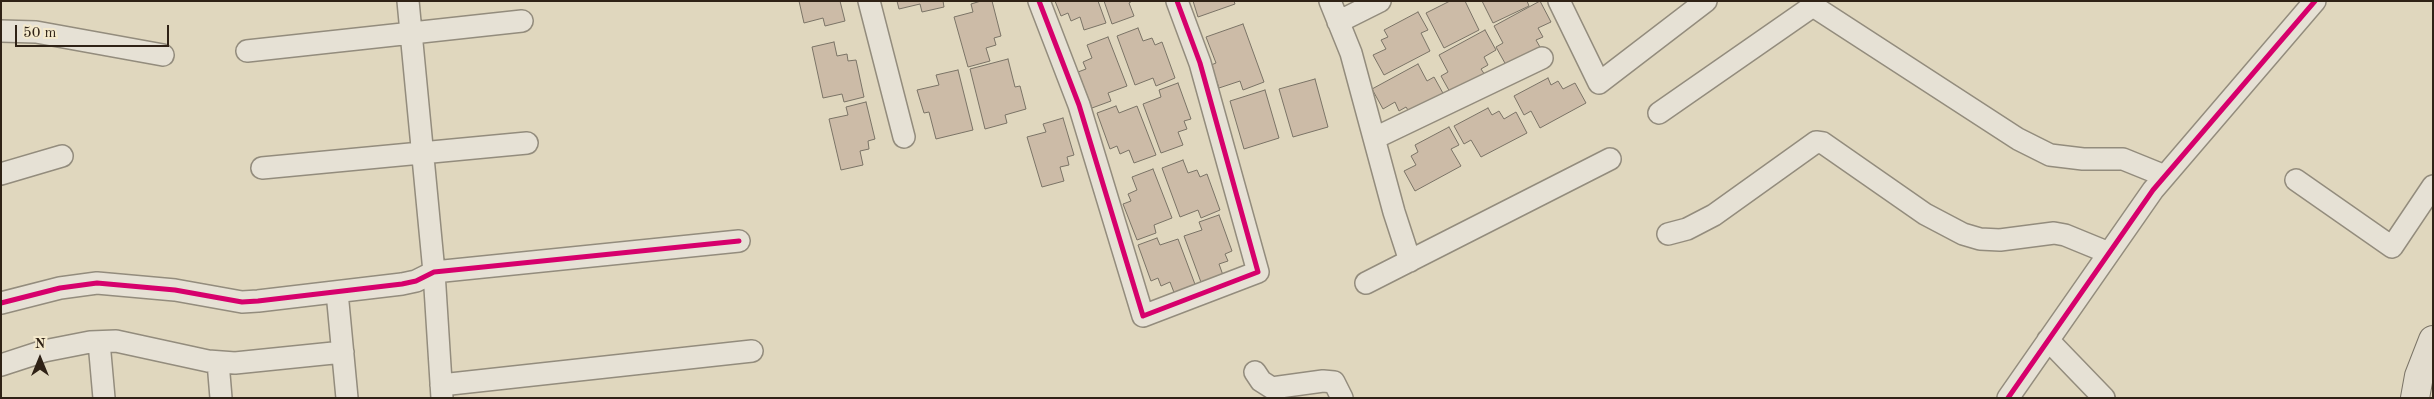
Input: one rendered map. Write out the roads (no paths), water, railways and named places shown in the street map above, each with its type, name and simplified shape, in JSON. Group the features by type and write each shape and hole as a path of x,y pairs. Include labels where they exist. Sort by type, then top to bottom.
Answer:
{"highway":[{"path":"2415,398 2419,376 2433,340"}],"street":[{"path":"408,1 434,272 442,391 752,351"},
{"path":"869,1 904,137"},
{"path":"1040,1 1079,105 1143,316 1258,272 1200,63 1177,1"},
{"path":"1330,1 1351,52 1410,261"},
{"path":"1338,22 1380,1"},
{"path":"1559,1 1599,82 1706,1"},
{"path":"2008,398 2165,176 2315,1"},
{"path":"1659,113 1813,6 2018,139 2050,155 2083,159 2123,159 2165,176"},
{"path":"247,51 522,21"},
{"path":"1,32 36,32 163,55"},
{"path":"1375,138 1542,58"},
{"path":"1668,234 1687,229 1714,215 1816,142 1823,143 1925,214 1963,234 1980,239 2000,240 2054,233 2065,235 2109,253"},
{"path":"262,168 527,143"},
{"path":"1,174 62,156"},
{"path":"1366,283 1610,159"},
{"path":"2296,180 2392,247 2433,186"},
{"path":"1,303 53,289 97,283 175,290 242,302 416,281 434,272 739,241"},
{"path":"337,292 347,398"},
{"path":"2048,340 2104,398"},
{"path":"1,365 44,351 116,341 218,362 244,362 343,352"},
{"path":"99,342 104,398"},
{"path":"218,362 222,398"},
{"path":"1255,372 1261,381 1272,388 1323,381 1334,382 1342,398"}]}
